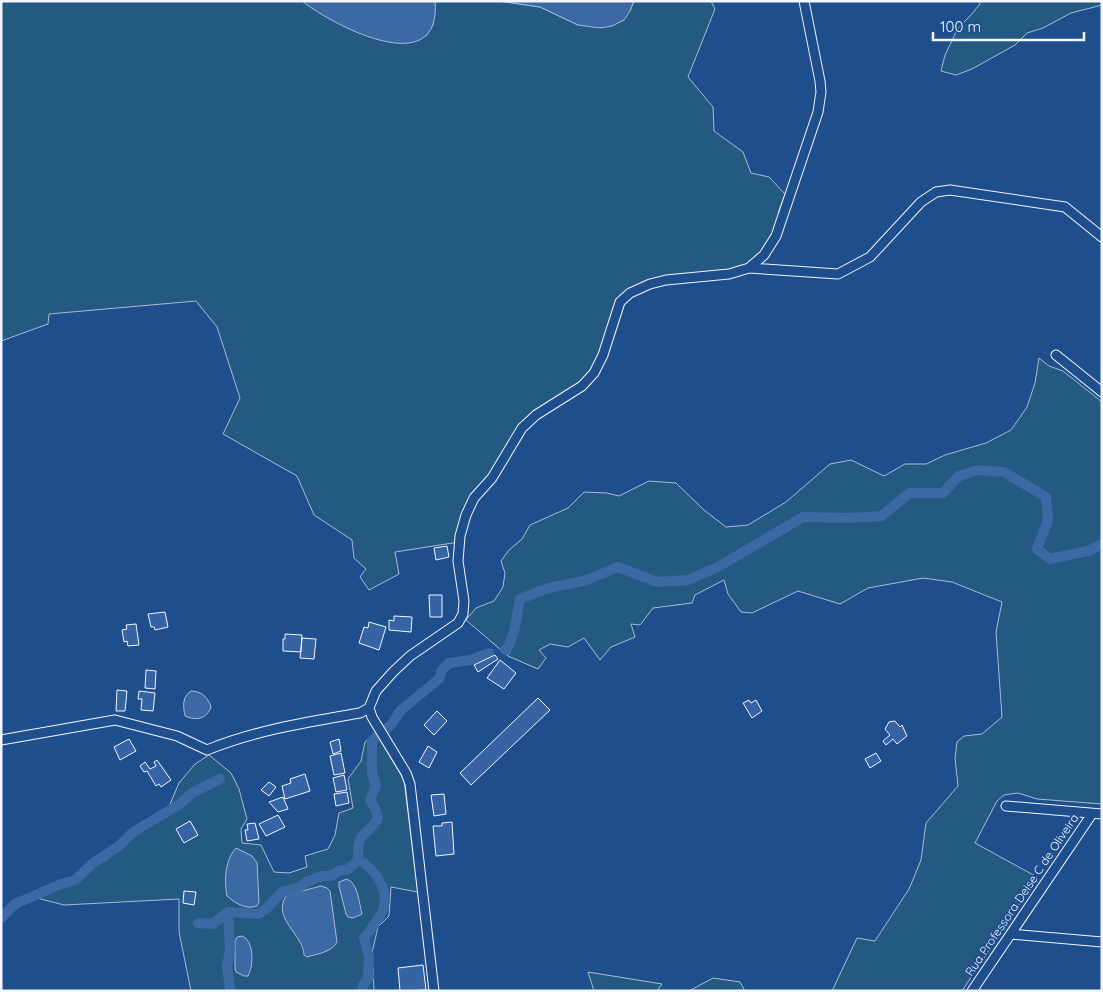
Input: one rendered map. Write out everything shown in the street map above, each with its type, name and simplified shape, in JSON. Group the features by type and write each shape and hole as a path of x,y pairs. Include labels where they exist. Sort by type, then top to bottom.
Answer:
{"street":[{"path":"748,268 764,255 776,236 818,112 821,92 820,81 804,1"},
{"path":"434,991 410,784 406,773 372,717 369,708 376,691 393,672 410,656 458,623 463,614 464,601 458,561 460,536 466,515 474,498 492,478 522,428 536,415 582,386 594,373 603,354 620,302 630,292 650,284 666,280 729,274 748,268 838,274 870,257 921,202 936,192 950,190 1066,207 1102,237"},
{"path":"1056,355 1102,392"},
{"path":"1,740 114,720 177,736 207,750 275,728 360,712 369,708"},
{"name":"Rua Professora Deise C de Oliveira","path":"1006,806 1097,814"},
{"name":"Rua Professora Deise C de Oliveira","path":"972,991 1097,814"},
{"path":"1011,934 1102,942"}],"shaded area":[{"path":"1,1 302,1 426,36 433,25 435,1 499,1 540,7 578,25 630,11 634,1 711,1 715,9 688,77 713,107 714,131 743,152 751,173 769,177 785,194 778,213 783,215 776,236 749,268 666,280 620,301 594,373 536,415 474,498 459,542 395,552 399,574 369,590 360,577 366,569 354,558 352,540 314,515 297,476 223,434 240,398 217,327 196,301 49,314 48,324 1,341"},
{"path":"302,1 435,1 433,26 421,39 404,43 382,41 336,23"},
{"path":"499,1 634,1 624,20 612,26 600,28 578,25 540,7"},
{"path":"980,1 1102,1 1102,5 1071,13 1043,28 1027,33 1015,45 972,69 956,75 941,71 945,55 958,28 980,4"},
{"path":"1039,358 1049,366 1063,371 1102,402 1102,804 1037,799 1018,793 1004,795 997,801 975,843 1037,877 962,991 832,991 857,938 875,941 909,889 921,860 926,823 958,786 955,758 957,742 964,736 982,734 1002,717 996,632 1002,602 952,582 923,578 868,588 840,604 798,591 752,613 741,612 728,594 724,580 695,595 692,603 653,608 640,625 631,624 635,637 611,647 600,660 584,638 568,647 550,644 539,650 546,658 538,669 508,656 466,620 476,608 494,601 503,587 505,573 501,561 509,550 522,539 530,525 568,508 584,492 607,493 619,496 649,481 676,483 704,510 726,527 748,525 786,502 830,464 851,460 884,476 905,464 926,464 945,455 986,443 1011,430 1027,407 1035,383"},
{"path":"191,691 204,695 211,707 207,714 201,718 185,716 184,702 186,696"},
{"path":"376,733 404,780 418,892 391,887 389,916 378,927 372,953 374,989 372,991 191,991 179,932 179,899 64,905 33,897 61,884 75,880 92,864 119,846 133,832 168,809 179,783 195,764 209,755 231,773 239,789 247,819 241,829 242,843 261,845 274,872 289,873 307,867 305,856 328,849 335,835 339,813 353,808 348,779 361,761 365,742"},
{"path":"236,848 252,856 257,863 259,902 257,906 245,906 227,896 226,870 232,853"},
{"path":"347,879 351,881 356,889 362,914 353,918 348,917 346,914 339,886 339,882"},
{"path":"321,886 330,891 337,942 332,948 320,954 307,957 304,955 299,940 285,918 282,911 283,903 287,895"},
{"path":"242,936 249,943 252,954 248,976 236,972 235,969 235,941 237,937"},
{"path":"588,972 662,984 657,991 594,991"},
{"path":"713,978 740,982 745,991 689,991"}],"building":[{"path":"447,546 449,557 436,560 434,548"},
{"path":"429,595 442,595 442,617 430,617"},
{"path":"165,612 168,627 155,630 154,627 151,627 148,614"},
{"path":"394,616 412,617 411,632 389,630 389,620 394,621"},
{"path":"369,622 386,627 379,650 359,643 364,627 368,628"},
{"path":"136,624 139,645 128,646 127,641 124,642 122,630 127,629 126,625"},
{"path":"285,634 302,635 301,652 283,651"},
{"path":"302,638 316,639 314,659 300,658"},
{"path":"495,655 498,659 478,672 474,665"},
{"path":"500,660 516,673 504,689 487,678"},
{"path":"146,670 156,671 155,689 145,688"},
{"path":"117,690 127,691 125,711 116,711"},
{"path":"139,691 155,693 153,711 141,710 142,699 138,699"},
{"path":"538,698 550,710 471,785 460,773"},
{"path":"749,700 751,703 756,700 762,711 752,718 743,703"},
{"path":"437,711 447,721 434,735 424,725"},
{"path":"895,721 900,727 902,725 907,736 897,744 893,739 886,745 883,741 890,735 885,729 889,722"},
{"path":"129,739 136,751 120,760 114,747"},
{"path":"339,739 341,751 333,754 330,742"},
{"path":"428,746 437,752 429,768 419,762"},
{"path":"341,753 345,773 334,775 330,756"},
{"path":"876,753 881,761 870,768 865,759"},
{"path":"157,760 171,780 161,787 159,784 156,786 147,771 144,772 140,766 145,762 150,769 156,766 154,762"},
{"path":"305,774 310,791 285,799 282,786 291,783 290,779"},
{"path":"344,775 347,790 336,792 333,778"},
{"path":"269,782 276,787 269,796 261,790"},
{"path":"347,792 349,803 336,806 334,794"},
{"path":"444,794 446,814 434,816 431,795"},
{"path":"283,797 288,809 278,812 269,802"},
{"path":"278,815 285,827 266,836 259,824"},
{"path":"190,821 198,835 184,843 176,829"},
{"path":"452,822 454,854 436,856 433,826 442,826 442,823"},
{"path":"255,823 259,839 247,841 245,830 248,830 247,824"},
{"path":"184,891 196,892 194,905 183,903"},
{"path":"423,965 426,990 400,991 398,968"}],"waterway":[{"path":"505,650 507,650 514,632 520,599 548,588 584,581 618,567 657,582 688,580 718,567 803,517 850,518 881,516 910,493 943,493 959,476 978,470 1004,472 1046,497 1048,520 1037,549 1050,559 1088,551 1102,544"},
{"path":"384,731 391,725 401,710 439,679 442,670 449,663 471,660 489,653"},
{"path":"363,991 363,985 369,977 369,957 364,938 382,912 385,897 376,876 359,860 358,851 360,839 378,818 370,800 376,786 372,773 372,741 379,734"},
{"path":"1,918 15,904 75,880 92,864 119,846 133,832 180,804 192,793 220,779"},
{"path":"198,923 213,924 228,912 258,914 267,908 282,892 300,887 306,882 322,876 331,876 340,870 347,870 359,860"},
{"path":"228,912 230,950 227,966 230,989"}]}
